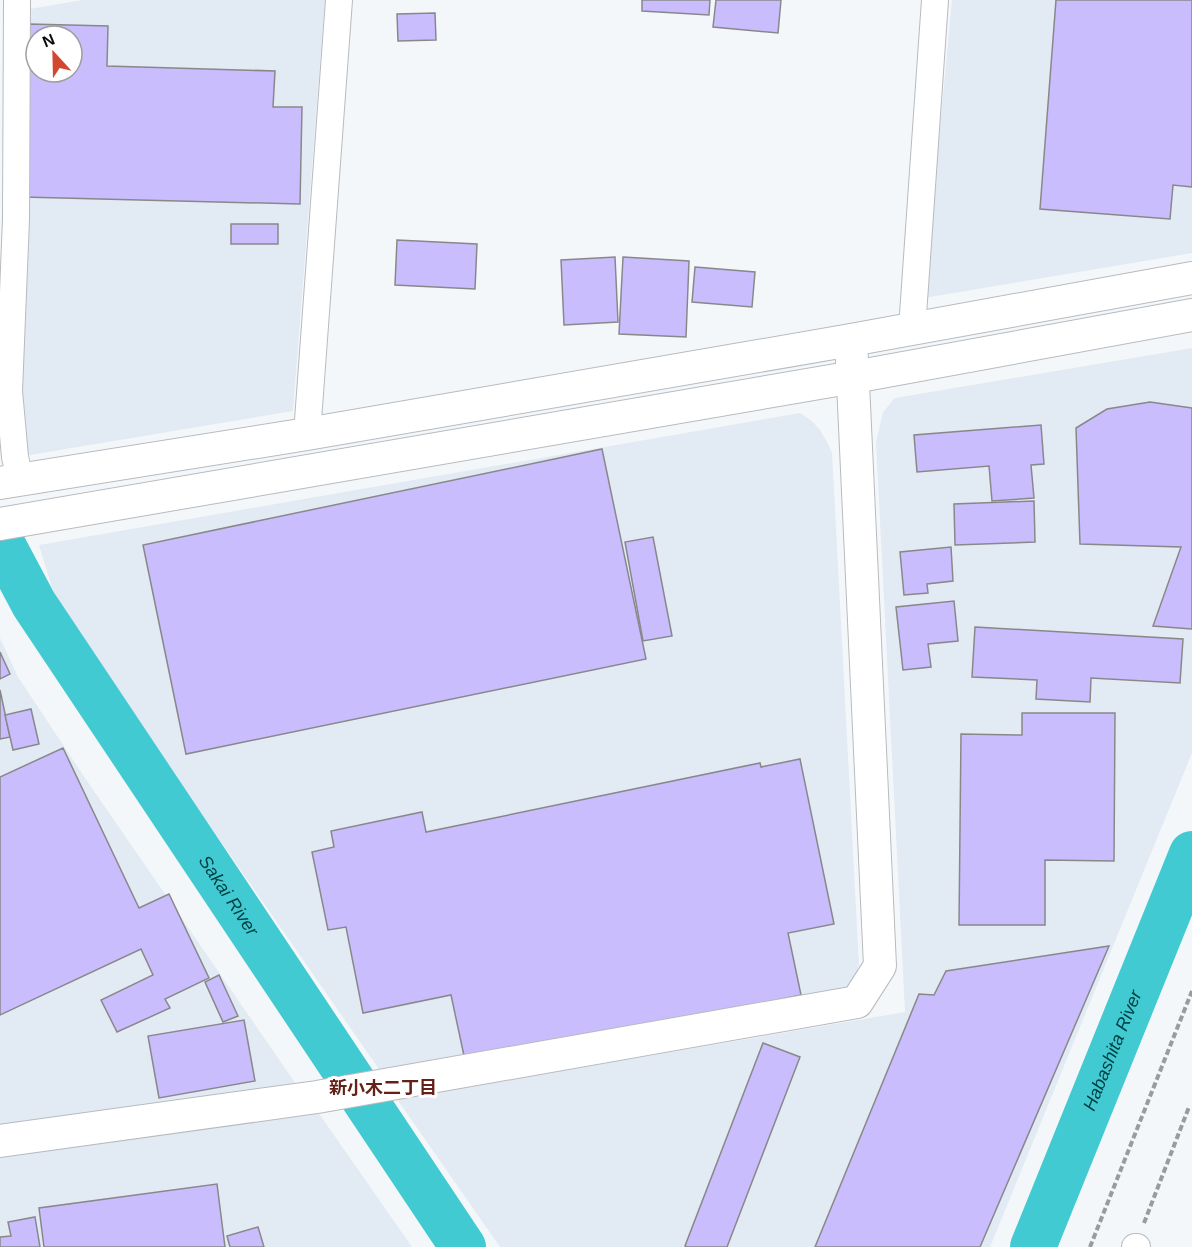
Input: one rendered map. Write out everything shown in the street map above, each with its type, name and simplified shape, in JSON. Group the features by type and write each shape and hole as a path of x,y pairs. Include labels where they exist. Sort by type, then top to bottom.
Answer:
{"street":[{"path":"17,0 16,219 9,391 15,457 10,481 307,434 851,340 1192,278"},
{"path":"307,434 339,0"},
{"path":"912,329 934,0"},
{"path":"14,521 854,376 1192,315"},
{"path":"0,1141 386,1086 857,1002 880,966 851,340"}],"path":[{"path":"1090,1247 1192,990"},
{"path":"1135,1247 1189,1107"}],"shaded area":[{"path":"82,0 325,0 293,411 24,456 21,419 24,10"},
{"path":"952,0 1192,0 1192,253 924,298"},
{"path":"1192,348 1192,753 990,1247 500,1247 397,1099 905,1012 876,442 883,412 895,398"},
{"path":"800,413 820,430 832,453 859,965 852,985 833,996 381,1072 80,639 52,588 39,545"},
{"path":"0,638 18,677 85,778 298,1087 412,1247 0,1247"}],"building":[{"path":"642,0 710,0 709,15 642,11"},
{"path":"716,0 781,0 778,33 713,27"},
{"path":"1056,0 1192,0 1192,187 1173,185 1170,219 1040,209"},
{"path":"435,13 436,40 398,41 397,14"},
{"path":"84,25 108,26 107,66 275,71 273,107 302,107 300,204 23,197 27,84 84,84"},
{"path":"231,224 278,224 278,244 231,244"},
{"path":"397,240 477,244 475,289 395,285"},
{"path":"615,257 618,322 564,325 561,260"},
{"path":"623,257 689,261 686,337 619,334"},
{"path":"695,267 755,272 752,307 692,302"},
{"path":"1150,402 1192,408 1192,629 1153,626 1181,547 1080,544 1076,428 1107,409"},
{"path":"1041,425 1044,464 1031,465 1034,498 992,501 989,466 917,472 914,435"},
{"path":"602,449 646,659 186,754 143,545"},
{"path":"1034,501 1035,542 955,545 954,504"},
{"path":"653,537 672,636 643,641 625,542"},
{"path":"951,547 953,581 927,584 928,593 904,595 900,552"},
{"path":"954,601 958,641 928,644 931,667 903,670 896,607"},
{"path":"975,627 1183,639 1180,683 1091,678 1090,702 1036,699 1037,680 972,677"},
{"path":"0,652 10,674 0,679"},
{"path":"0,690 10,737 0,739"},
{"path":"31,709 39,744 13,750 5,715"},
{"path":"1022,713 1115,713 1114,861 1045,860 1045,925 959,925 961,734 1022,735"},
{"path":"63,748 139,908 169,894 209,978 165,999 170,1008 117,1032 101,1000 153,975 141,949 0,1015 0,777"},
{"path":"800,759 834,924 788,933 801,995 466,1065 451,995 363,1013 346,927 328,930 312,852 334,847 331,831 422,812 426,832 760,763 761,767"},
{"path":"1109,946 980,1247 815,1247 919,994 934,995 946,971"},
{"path":"219,975 238,1016 223,1022 205,982"},
{"path":"244,1020 255,1081 159,1098 148,1036"},
{"path":"763,1043 800,1057 727,1247 687,1247 685,1246"},
{"path":"217,1184 225,1247 44,1247 39,1208"},
{"path":"35,1217 40,1247 0,1247 0,1237 11,1236 8,1222"},
{"path":"258,1227 264,1247 230,1247 227,1236"}],"waterway":[{"name":"Sakai River","path":"0,540 34,604 463,1247"},
{"name":"Habashita River","path":"1033,1247 1192,854"}],"district":[{"name":"新小木二丁目","path":"383,1088"}]}
